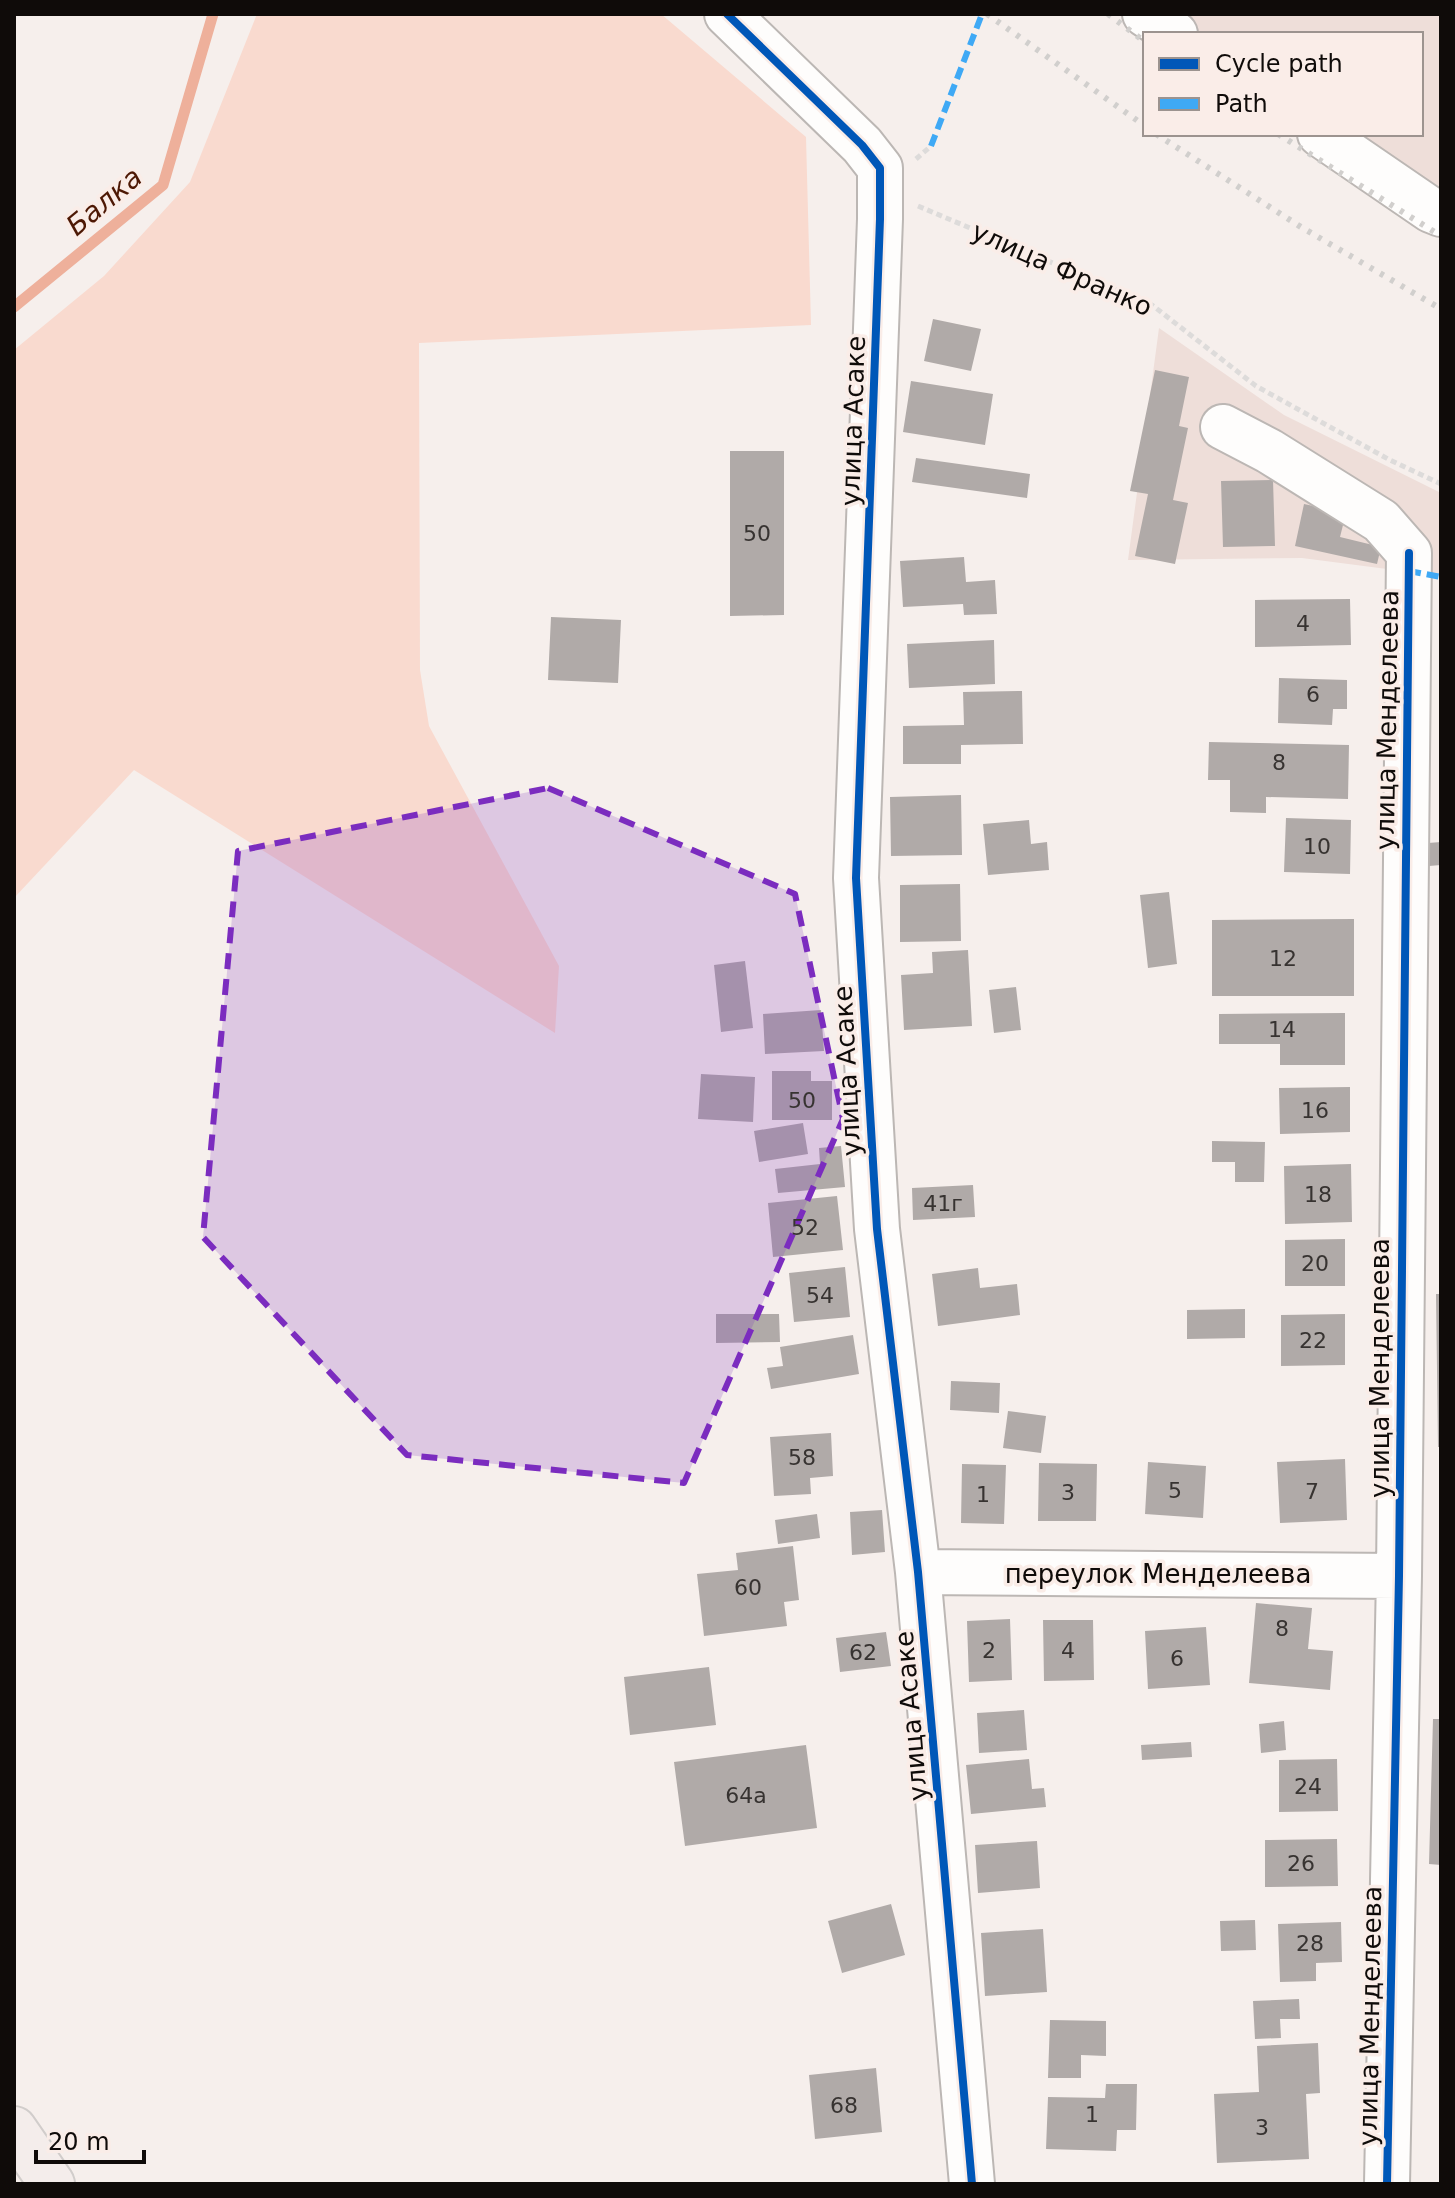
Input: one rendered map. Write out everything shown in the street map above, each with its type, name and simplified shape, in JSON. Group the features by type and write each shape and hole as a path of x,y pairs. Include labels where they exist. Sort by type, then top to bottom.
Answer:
{"main road":[{"path":"14,2129 52,2184"}],"street":[{"name":"улица Асаке","path":"727,14 862,145 880,168 856,878 877,1229 918,1572 972,2184"},
{"path":"1145,14 1172,32"},
{"path":"1323,136 1441,214"},
{"name":"улица Менделеева","path":"1223,427 1269,451 1381,521 1409,553 1422,978 1399,1576 1387,2184"},
{"name":"переулок Менделеева","path":"918,1572 1399,1576"}],"highlighted area":[{"path":"548,788 795,894 843,1119 684,1483 407,1455 203,1237 238,851"}],"shaded area":[{"path":"257,14 661,14 806,137 811,325 419,343 420,670 429,726 559,966 555,1033 134,770 14,898 14,350 104,276 190,182"},
{"path":"1146,14 1441,14 1441,214 1323,136 1423,136 1423,32 1172,32"},
{"path":"1159,328 1284,415 1441,493 1441,576 1302,558 1128,560"}],"building":[{"path":"933,319 981,329 971,371 924,361"},
{"path":"1155,370 1189,377 1179,426 1188,428 1173,500 1188,503 1175,564 1135,556 1148,494 1130,491"},
{"path":"911,381 993,394 985,445 903,432"},
{"path":"730,451 784,451 784,615 730,616"},
{"path":"916,458 1030,474 1027,498 912,482"},
{"path":"1273,480 1275,546 1223,547 1221,481"},
{"path":"1304,504 1346,513 1340,537 1381,547 1377,564 1295,546"},
{"path":"964,557 966,582 995,580 997,614 964,615 963,604 903,607 900,561"},
{"path":"1350,599 1351,645 1255,647 1255,600"},
{"path":"551,617 621,620 618,683 548,680"},
{"path":"994,640 995,684 909,688 907,644"},
{"path":"1279,678 1347,680 1347,709 1333,709 1332,725 1278,723"},
{"path":"1022,691 1023,744 961,745 961,764 903,764 903,726 964,725 963,692"},
{"path":"1209,742 1349,745 1348,799 1266,797 1266,813 1230,812 1230,780 1208,780"},
{"path":"961,795 962,855 891,856 890,797"},
{"path":"1286,818 1351,820 1350,874 1284,872"},
{"path":"1029,820 1031,844 1047,842 1049,870 988,875 983,824"},
{"path":"1441,842 1441,865 1429,866 1428,843"},
{"path":"960,884 961,941 900,942 900,885"},
{"path":"1169,892 1177,964 1148,968 1140,895"},
{"path":"1354,919 1354,996 1212,996 1212,920"},
{"path":"968,950 972,1026 904,1030 901,975 933,973 932,952"},
{"path":"745,961 753,1028 721,1032 714,965"},
{"path":"1016,987 1021,1030 994,1033 989,990"},
{"path":"821,1010 824,1051 765,1054 763,1014"},
{"path":"1345,1013 1345,1065 1280,1065 1280,1044 1219,1044 1219,1014"},
{"path":"772,1071 811,1071 811,1081 832,1081 832,1120 772,1120"},
{"path":"701,1074 755,1077 753,1122 698,1119"},
{"path":"1350,1087 1350,1132 1280,1134 1279,1088"},
{"path":"803,1123 808,1154 759,1162 754,1131"},
{"path":"1212,1141 1265,1142 1264,1182 1235,1182 1235,1162 1212,1162"},
{"path":"841,1146 845,1187 778,1193 775,1169 820,1164 819,1148"},
{"path":"1351,1164 1352,1222 1285,1224 1284,1166"},
{"path":"973,1185 975,1217 913,1220 912,1188"},
{"path":"837,1196 843,1250 773,1257 768,1203"},
{"path":"1345,1239 1345,1286 1285,1286 1285,1240"},
{"path":"845,1267 850,1317 794,1322 789,1273"},
{"path":"978,1268 980,1288 1017,1284 1020,1315 938,1326 932,1274"},
{"path":"1436,1294 1441,1294 1441,1447 1438,1447"},
{"path":"1245,1309 1245,1338 1187,1339 1187,1310"},
{"path":"716,1314 779,1314 780,1342 716,1343"},
{"path":"1345,1314 1345,1365 1281,1366 1281,1315"},
{"path":"853,1335 859,1374 771,1389 767,1368 783,1366 780,1347"},
{"path":"951,1381 1000,1383 999,1413 950,1410"},
{"path":"1008,1411 1046,1416 1041,1453 1003,1448"},
{"path":"831,1433 833,1476 810,1478 811,1494 774,1496 770,1437"},
{"path":"1345,1459 1347,1520 1280,1523 1277,1462"},
{"path":"1148,1462 1206,1466 1203,1518 1145,1514"},
{"path":"1039,1463 1097,1464 1096,1521 1038,1521"},
{"path":"962,1464 1006,1465 1004,1524 961,1523"},
{"path":"882,1510 885,1552 852,1555 850,1512"},
{"path":"817,1514 820,1538 778,1544 775,1520"},
{"path":"793,1546 799,1600 784,1602 787,1626 704,1636 697,1574 738,1570 736,1553"},
{"path":"1256,1603 1312,1608 1308,1649 1333,1651 1330,1690 1249,1683"},
{"path":"1010,1619 1012,1680 969,1682 967,1621"},
{"path":"1043,1620 1093,1620 1094,1680 1044,1681"},
{"path":"1206,1627 1210,1685 1148,1689 1145,1631"},
{"path":"886,1632 891,1666 840,1672 836,1638"},
{"path":"709,1667 716,1725 630,1735 624,1677"},
{"path":"1024,1710 1027,1750 979,1753 977,1713"},
{"path":"1433,1719 1441,1719 1441,1865 1429,1864"},
{"path":"1284,1721 1286,1750 1261,1753 1259,1724"},
{"path":"1191,1742 1192,1757 1142,1760 1141,1745"},
{"path":"806,1745 817,1828 685,1846 674,1762"},
{"path":"1029,1759 1032,1789 1044,1788 1046,1807 971,1814 966,1765"},
{"path":"1337,1759 1338,1811 1279,1812 1279,1760"},
{"path":"1337,1839 1338,1886 1265,1887 1265,1840"},
{"path":"1037,1841 1040,1888 978,1893 975,1845"},
{"path":"891,1904 905,1955 842,1973 828,1921"},
{"path":"1255,1920 1256,1950 1221,1951 1220,1921"},
{"path":"1341,1922 1342,1962 1316,1963 1316,1981 1280,1982 1278,1924"},
{"path":"1043,1929 1047,1992 985,1996 981,1933"},
{"path":"1299,1999 1300,2019 1280,2019 1281,2038 1255,2039 1253,2001"},
{"path":"1050,2020 1106,2021 1106,2056 1081,2055 1081,2078 1048,2078"},
{"path":"1318,2043 1320,2093 1306,2094 1309,2159 1217,2163 1214,2094 1259,2092 1257,2046"},
{"path":"876,2068 882,2132 815,2139 809,2075"},
{"path":"1106,2084 1137,2084 1136,2130 1117,2130 1116,2151 1046,2149 1048,2097 1105,2098"}],"waterway":[{"name":"Балка","path":"14,307 163,185 213,14"}],"railway":[{"path":"987,14 1143,125"},
{"path":"1108,14 1143,40"},
{"path":"1159,136 1301,227 1441,309"},
{"path":"1281,136 1441,236"}],"marked path":[{"path":"931,146 982,14"},
{"path":"1409,571 1441,577"}],"cycle path":[{"path":"727,14 862,145 880,168 856,878 877,1229 918,1572 972,2184"},
{"path":"1387,2184 1399,1576 1409,553"}]}
